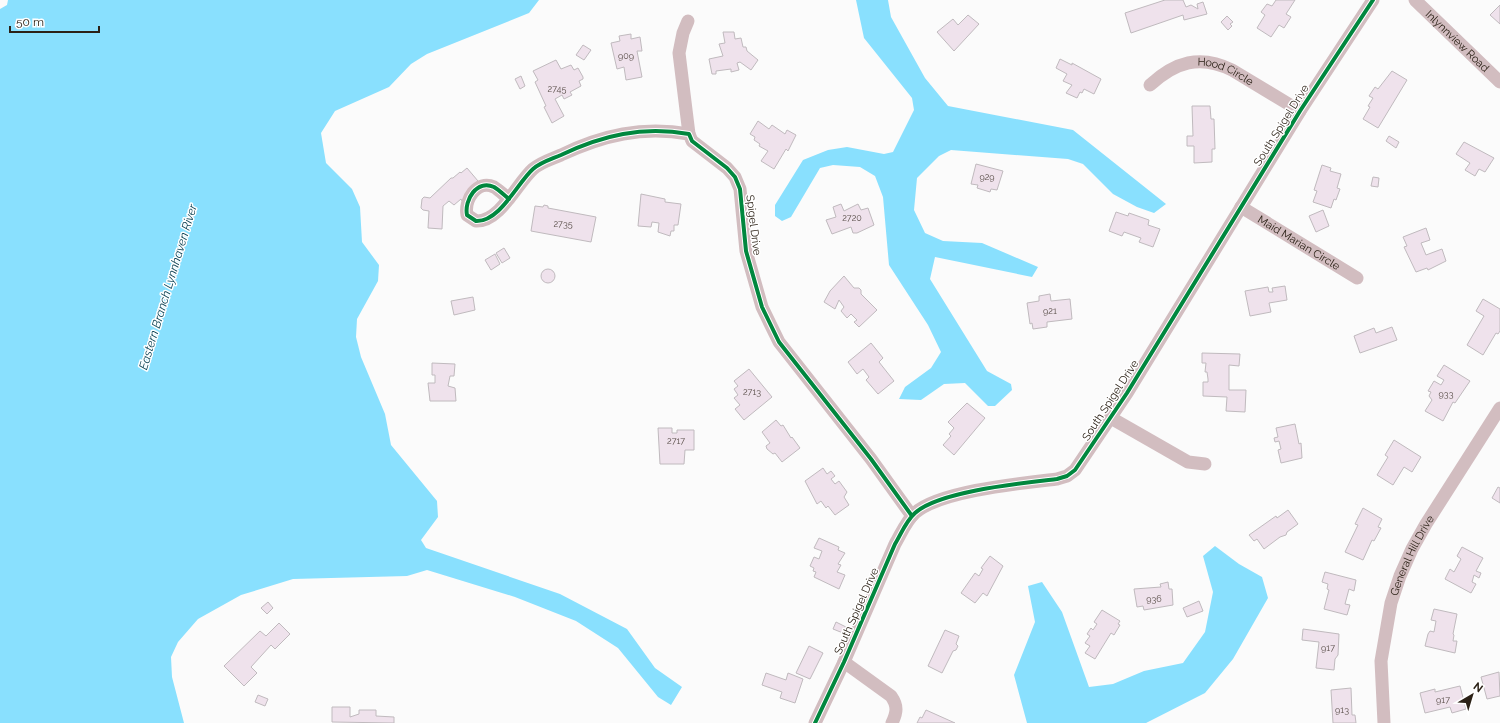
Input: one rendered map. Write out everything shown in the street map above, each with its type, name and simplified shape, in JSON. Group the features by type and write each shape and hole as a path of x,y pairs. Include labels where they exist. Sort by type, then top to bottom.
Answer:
{"street":[{"name":"South Spigel Drive","path":"815,723 844,662 895,544 912,516 926,506 940,499 991,488 1057,479 1066,476 1075,470 1111,418 1300,111 1373,0"},
{"name":"Inlynnview Road","path":"1415,0 1500,82"},
{"path":"509,199 534,168 571,150 629,132 649,130 689,134 679,53 683,33 688,22"},
{"name":"Hood Circle","path":"1150,85 1161,75 1173,68 1199,61 1209,62 1232,70 1300,111"},
{"name":"Spigel Drive","path":"689,134 692,141 726,168 735,178 740,189 746,251 762,307 779,342 872,459 912,516"},
{"name":"Maid Marian Circle","path":"1242,207 1357,278"},
{"name":"General Hill Drive","path":"1384,723 1381,661 1391,603 1400,576 1412,549 1426,524 1498,414"},
{"path":"1111,418 1188,462 1205,464"},
{"path":"844,662 891,696 895,701 897,708 892,723"}],"water":[{"name":"Eastern Branch Lynnhaven River","path":"8,0 539,0 529,13 427,54 411,64 389,87 335,111 321,133 326,163 352,189 360,207 362,242 379,265 378,281 357,319 356,337 361,357 385,414 391,445 437,501 438,517 421,540 426,548 560,594 627,629 655,668 682,687 671,705 658,697 618,648 576,621 515,597 427,570 407,576 293,579 241,595 198,619 178,642 171,657 172,677 184,723 0,723 0,9 7,5"},
{"path":"856,0 888,0 891,17 925,78 948,106 1073,130 1166,204 1154,213 1137,207 1113,194 1083,164 1068,159 951,150 939,156 917,178 914,210 925,233 943,241 982,243 1038,267 1032,277 935,257 930,279 987,371 1011,384 1012,390 995,406 988,406 965,383 944,384 921,400 899,399 905,387 931,368 941,352 928,325 889,265 883,197 875,176 860,167 833,165 820,168 791,217 782,221 775,216 775,205 803,160 828,150 847,147 884,154 893,152 914,110 912,98 864,38"},
{"path":"1215,546 1239,564 1262,577 1268,598 1233,659 1205,693 1146,723 1027,723 1014,675 1035,622 1028,586 1042,582 1062,612 1089,687 1113,684 1144,671 1183,663 1205,632 1213,592 1203,556"}],"building":[{"path":"1165,0 1183,0 1186,7 1191,5 1198,9 1197,4 1203,2 1207,14 1184,20 1183,15 1131,33 1125,13"},
{"path":"1276,0 1295,0 1286,14 1291,17 1284,28 1279,25 1271,37 1257,28 1265,15 1261,12 1267,4 1272,6"},
{"path":"1500,5 1500,24 1490,15"},
{"path":"968,15 979,24 954,51 937,32 953,19 958,25"},
{"path":"1227,16 1233,22 1230,24 1232,26 1228,30 1221,22"},
{"path":"723,32 734,32 735,39 741,38 743,47 746,47 747,51 758,60 751,70 740,62 737,63 739,70 731,72 731,69 716,71 716,74 712,74 709,59 723,56 719,44 725,43"},
{"path":"631,34 631,39 640,37 642,51 637,51 642,77 626,80 624,67 617,69 611,43 620,41 619,36"},
{"path":"583,45 591,50 584,60 576,55"},
{"path":"1060,59 1072,65 1072,63 1101,79 1094,94 1084,89 1082,93 1080,92 1077,98 1066,93 1072,85 1063,81 1067,74 1056,68"},
{"path":"556,60 561,69 571,65 574,70 578,68 583,79 579,81 581,86 570,92 572,95 564,99 562,95 555,99 564,116 552,123 544,107 546,106 535,82 538,80 533,71"},
{"path":"1392,71 1407,80 1378,128 1363,119 1373,98 1369,96 1375,87 1378,89"},
{"path":"521,76 525,86 520,89 515,79"},
{"path":"1192,106 1210,106 1211,119 1214,119 1215,149 1212,149 1212,162 1194,163 1194,146 1187,146 1187,136 1193,136"},
{"path":"758,121 769,129 772,125 785,134 787,130 796,135 788,151 786,149 774,169 761,161 768,151 759,146 760,144 754,140 755,137 750,134"},
{"path":"1389,136 1399,142 1396,148 1386,141"},
{"path":"1464,142 1494,158 1485,172 1479,169 1475,176 1465,170 1470,163 1456,154"},
{"path":"976,164 1003,171 997,190 991,189 990,192 977,188 978,185 971,184"},
{"path":"1322,165 1331,168 1330,171 1341,174 1337,188 1340,189 1331,208 1313,202 1317,191 1314,190"},
{"path":"467,168 478,181 462,201 461,199 454,205 449,201 443,206 442,229 428,228 429,211 421,208 422,199 424,197 430,198 451,178"},
{"path":"1373,177 1379,178 1378,187 1371,186"},
{"path":"641,194 665,199 665,202 681,204 678,225 674,225 674,231 671,231 670,236 658,232 659,223 652,222 651,227 638,226"},
{"path":"841,204 844,211 858,204 861,210 868,208 874,225 857,233 853,233 851,227 832,234 826,220 836,217 833,207"},
{"path":"544,205 548,206 548,208 596,217 591,242 531,231 535,206 543,207"},
{"path":"1323,210 1329,226 1316,232 1309,216"},
{"path":"1116,212 1128,216 1129,213 1149,220 1148,225 1160,229 1153,247 1139,242 1141,238 1124,232 1122,236 1109,231"},
{"path":"1426,228 1430,240 1421,243 1426,255 1442,249 1446,261 1428,270 1427,268 1416,272 1404,247 1407,246 1403,237"},
{"path":"504,248 510,258 502,263 496,253"},
{"path":"495,254 500,264 491,270 485,260"},
{"path":"548,269 553,271 555,276 553,281 548,283 543,281 541,276 543,271"},
{"path":"844,276 854,288 859,288 861,290 861,294 877,310 859,327 854,322 857,320 851,314 847,318 841,311 844,307 839,300 835,309 824,302 830,291"},
{"path":"1285,286 1287,300 1269,303 1271,312 1250,316 1245,291 1268,287 1269,292 1273,292 1272,288"},
{"path":"1050,294 1051,301 1070,299 1072,319 1047,322 1047,327 1033,329 1032,323 1030,324 1027,303 1039,301 1039,296"},
{"path":"473,297 475,310 454,315 451,301"},
{"path":"1483,299 1500,309 1500,331 1498,334 1496,333 1483,355 1467,345 1484,316 1476,311"},
{"path":"1392,327 1397,340 1360,353 1354,336 1374,328 1376,333"},
{"path":"871,343 883,358 879,362 894,381 878,394 866,380 869,377 863,369 857,374 848,362"},
{"path":"1202,353 1240,354 1239,366 1229,365 1229,390 1246,390 1245,412 1226,411 1227,397 1203,396 1203,382 1208,382 1208,379 1207,372 1205,372 1206,363 1202,363"},
{"path":"432,363 455,364 454,376 450,376 448,386 455,388 456,401 430,401 428,383 435,383 435,375 432,375"},
{"path":"1444,365 1470,381 1455,403 1453,402 1443,421 1425,411 1432,400 1429,396 1431,392 1428,391 1434,381 1441,385 1444,380 1437,376"},
{"path":"749,369 772,397 744,420 735,409 740,405 734,398 738,395 734,389 738,386 734,381"},
{"path":"967,403 985,418 954,455 943,445 951,436 949,434 954,428 948,422"},
{"path":"776,420 781,426 783,425 791,438 792,437 800,448 782,462 775,453 773,454 767,449 766,446 770,443 762,432"},
{"path":"1295,424 1299,444 1301,443 1302,458 1281,463 1278,450 1281,449 1279,441 1275,442 1274,438 1278,437 1276,428"},
{"path":"658,428 672,428 672,433 677,433 677,430 694,430 694,450 685,450 684,464 660,464"},
{"path":"1394,440 1421,457 1412,472 1404,467 1393,485 1377,475 1388,457 1385,455"},
{"path":"823,468 827,474 831,471 835,476 831,479 835,484 839,481 847,492 844,497 849,505 835,515 828,506 826,508 821,501 817,504 805,481"},
{"path":"1498,487 1500,488 1500,503 1492,498"},
{"path":"1363,508 1382,519 1378,527 1381,528 1374,541 1372,540 1363,560 1345,552 1358,525 1355,524"},
{"path":"1288,510 1298,524 1287,532 1286,535 1280,537 1264,549 1257,539 1254,541 1249,535 1276,516 1277,518"},
{"path":"819,538 839,547 838,550 845,553 838,564 841,565 837,572 845,575 839,589 814,577 816,572 813,571 814,568 810,566 814,557 819,559 822,551 814,548"},
{"path":"1462,547 1483,558 1476,571 1481,573 1479,578 1474,575 1472,582 1476,584 1471,593 1445,579 1450,569 1454,572 1461,559 1457,556"},
{"path":"990,556 1003,566 987,596 983,593 975,603 961,593 975,573 979,576 983,569 981,568"},
{"path":"1325,572 1356,580 1354,591 1349,589 1345,604 1350,605 1347,615 1324,609 1329,590 1327,589 1328,584 1322,582"},
{"path":"1168,582 1169,589 1172,589 1173,605 1144,610 1143,606 1137,607 1134,589 1161,587 1160,584"},
{"path":"1199,601 1203,611 1187,617 1183,608"},
{"path":"268,602 273,608 267,614 261,608"},
{"path":"1434,609 1457,614 1453,634 1453,641 1457,641 1455,653 1425,646 1428,634 1430,631 1434,632 1436,621 1431,620"},
{"path":"1102,610 1120,621 1118,624 1120,625 1114,635 1111,633 1095,659 1085,653 1090,646 1085,643 1090,636 1087,634 1091,628 1093,630 1097,624 1094,622"},
{"path":"836,622 846,627 843,633 833,629"},
{"path":"279,623 290,634 275,649 271,645 251,667 257,673 244,686 224,666 260,631 266,636"},
{"path":"1303,629 1339,634 1338,655 1335,659 1334,670 1316,668 1319,642 1302,640"},
{"path":"945,630 959,636 956,644 958,646 956,650 953,651 942,673 928,666"},
{"path":"809,646 823,653 810,679 796,673"},
{"path":"1499,672 1500,696 1487,699 1481,677"},
{"path":"766,673 786,680 788,673 803,679 795,703 780,698 782,692 762,685"},
{"path":"1460,686 1466,709 1452,713 1450,707 1425,713 1420,693 1435,689 1435,692"},
{"path":"1351,688 1352,715 1355,715 1356,723 1333,723 1331,690"},
{"path":"258,695 268,699 265,706 255,702"},
{"path":"332,707 350,707 350,717 359,714 359,710 376,710 376,716 394,717 394,723 332,722"},
{"path":"926,710 955,723 917,723 920,717 922,718"}],"cycle path":[{"path":"815,723 844,662 895,544 906,524 915,513 927,505 943,499 982,489 1057,479 1067,476 1075,470 1127,393 1300,111 1373,0"},
{"path":"509,199 507,197 500,191 494,187 488,185 482,186 477,188 470,197 467,215 476,221 485,220 501,208 508,200 515,191 527,175 533,169 547,161 592,142 608,137 639,132 655,131 689,134 692,141 727,168 735,177 740,189 746,251 762,307 779,342 871,459 912,516"}]}
